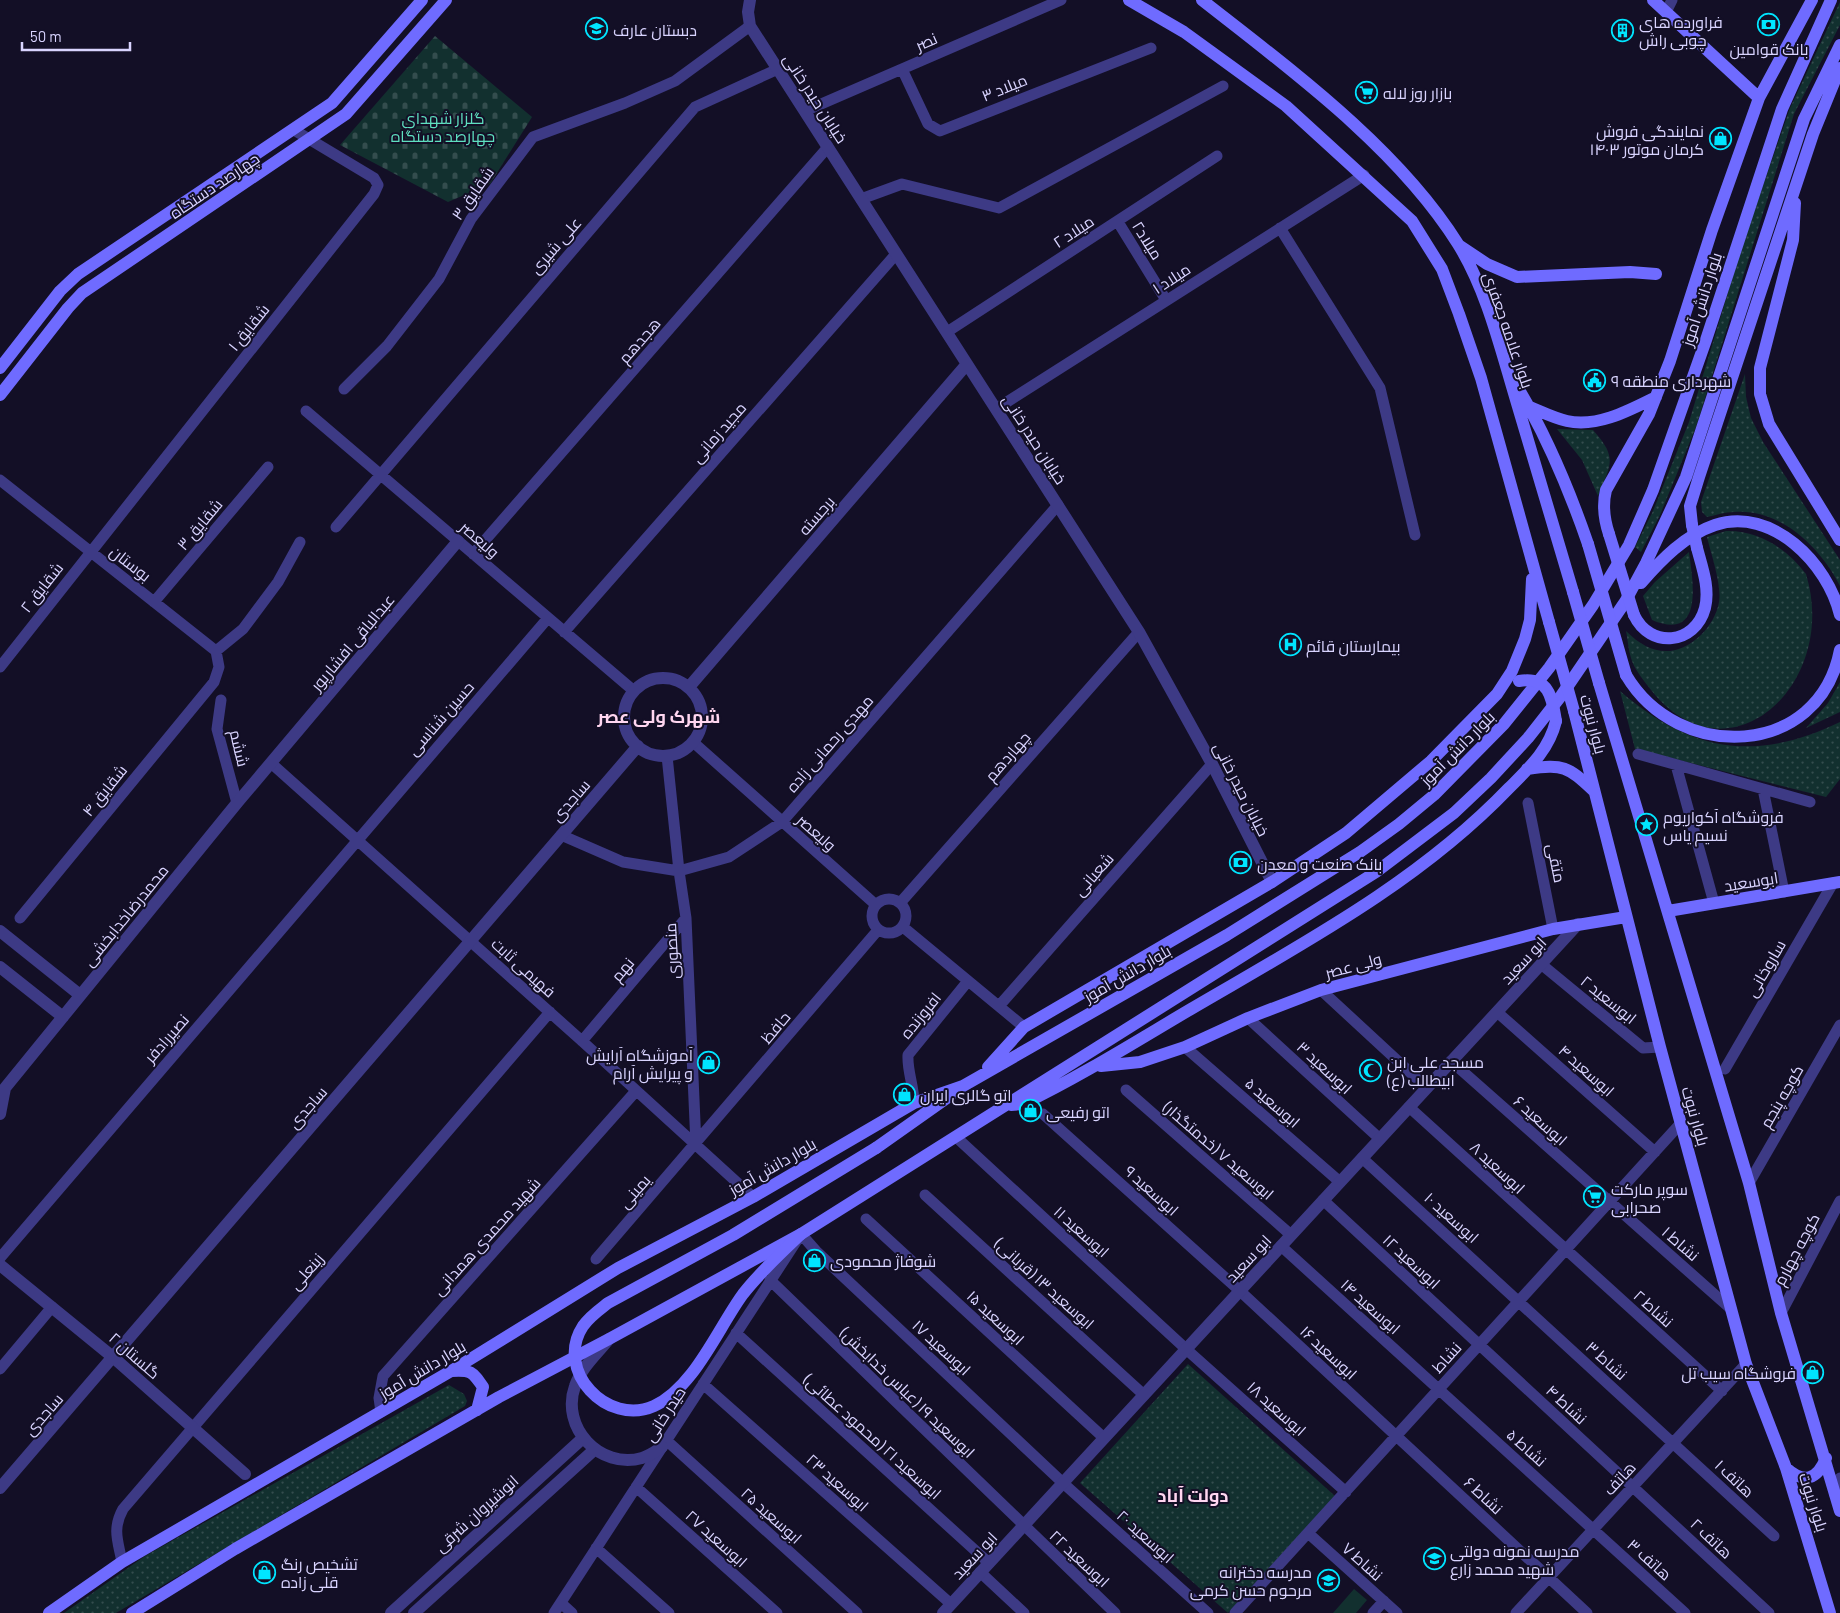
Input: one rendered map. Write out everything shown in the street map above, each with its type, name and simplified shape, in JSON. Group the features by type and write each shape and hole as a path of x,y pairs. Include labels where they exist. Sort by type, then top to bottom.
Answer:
{"main road":[{"name":"چهارصد دستگاه","path":"0,368 60,291 78,274 332,103 422,0"},
{"name":"چهارصد دستگاه","path":"0,395 68,308 82,293 346,114 446,0"},
{"path":"979,1076 1024,1028 1272,882 1346,833 1396,793 1450,745 1497,694 1512,671 1525,639 1532,604 1532,568 1481,378 1442,269 1412,221 1364,175 1286,106 1184,32 1143,5 1129,0"},
{"name":"بلوار علامه جعفری","path":"1202,0 1304,80 1371,141 1430,204 1458,245 1483,296 1507,368 1599,683"},
{"path":"1653,0 1759,98"},
{"path":"1812,0 1759,98 1712,230 1670,361 1656,397 1649,414 1606,490 1603,502 1604,520 1634,615 1638,624 1652,636 1667,639 1683,635 1698,622 1705,609 1707,593 1690,514 1692,499 1812,134 1840,68"},
{"name":"بلوار دانش آموز","path":"49,1613 122,1562 382,1412 618,1268 753,1197 914,1103 963,1086 1227,935 1360,852 1399,824 1467,763 1504,724 1549,668 1593,605 1629,545 1649,498 1706,340 1782,109 1831,0"},
{"path":"132,1613 235,1549 477,1410 801,1234 1376,872 1454,813 1491,778 1528,738 1561,696 1625,602 1661,536 1686,477 1804,119 1840,45"},
{"path":"332,103 335,112 346,114"},
{"path":"1796,186 1793,240 1760,368 1760,394 1768,424 1840,540"},
{"path":"1458,245 1487,264 1517,277 1630,272 1656,274"},
{"path":"1507,368 1530,407 1569,488 1588,544 1626,675 1645,701 1674,722 1715,737 1744,738 1767,733 1788,724 1806,710 1827,686 1840,650"},
{"path":"1530,407 1568,421 1595,421 1627,412 1656,397"},
{"path":"1625,602 1655,568 1683,543 1715,525 1746,521 1773,531 1811,559 1826,580 1840,615"},
{"name":"بلوار نبوت","path":"1532,568 1574,711 1660,1047 1746,1364 1786,1468 1830,1613"},
{"path":"1004,1106 1023,1104 1096,1067 1323,932 1404,879 1464,832 1528,769 1548,743 1556,721 1552,698 1544,685 1532,679 1519,681 1497,694"},
{"name":"بلوار نبوت","path":"1599,683 1749,1183 1781,1313 1826,1458 1840,1511"},
{"path":"1528,769 1550,766 1564,768 1574,772 1594,792"},
{"name":"ابوسعید","path":"1668,911 1836,883"},
{"name":"ولی عصر","path":"1096,1067 1140,1062 1185,1047 1248,1018 1321,990 1553,929 1626,917"},
{"path":"801,1234 743,1293 697,1364 678,1388 666,1398 654,1406 624,1409 605,1403 585,1385 576,1368 575,1348 582,1327 592,1315 634,1288 733,1235 876,1148 963,1086"},
{"path":"451,1371 469,1370 475,1374 483,1386 477,1410"},
{"path":"1786,1468 1796,1477 1810,1478 1821,1471 1826,1458"}],"street":[{"path":"750,0 748,12 750,26"},
{"name":"نصر","path":"805,111 1061,0"},
{"path":"1666,12 1672,0"},
{"name":"خیابان حیدر خانی","path":"750,26 1139,632 1212,764 1272,882"},
{"name":"شقایق ۳","path":"344,390 387,346 439,279 471,219 533,137 625,103 675,80 750,26"},
{"name":"میلاد ۳","path":"902,69 928,124 940,131 1151,48"},
{"name":"علی شیری","path":"336,527 695,107 778,69"},
{"path":"861,199 902,184 999,208 1223,86"},
{"path":"294,130 310,140"},
{"name":"شقایق ۱","path":"90,551 374,194 378,185 374,178 310,140"},
{"name":"هجدهم","path":"473,554 828,147"},
{"name":"میلاد ۲","path":"947,332 1217,156"},
{"name":"میلاد ۱","path":"996,409 1364,175"},
{"name":"میلاد۲","path":"1118,222 1166,300"},
{"path":"1280,228 1380,388 1415,535"},
{"name":"مجید زمانی","path":"564,632 896,254"},
{"name":"برجسته","path":"689,687 967,364"},
{"name":"ولیعصر","path":"306,411 634,691"},
{"name":"شقایق ۳","path":"154,602 268,467"},
{"name":"بوستان","path":"0,480 216,651"},
{"name":"مهدی رحمانی زاده","path":"562,835 622,862 679,871 729,857 782,822 1058,505"},
{"name":"عبدالباقی افشارپور","path":"272,764 458,541"},
{"path":"216,651 243,630 278,582 300,542"},
{"name":"شقایق ۲","path":"0,667 90,551"},
{"name":"حسین شناسی","path":"358,840 548,618"},
{"name":"چهاردهم","path":"900,903 1139,632"},
{"name":"شقایق ۴","path":"20,918 214,682 219,667 216,651"},
{"path":"666,678 678,680 689,687 697,696 702,708 699,732 693,742 677,754 667,756 652,754 638,746 630,737 625,726 624,714 627,702 634,691 654,679 666,678"},
{"name":"ششم","path":"222,700 217,729 238,803"},
{"name":"ولیعصر","path":"693,742 876,905"},
{"name":"ساجدی","path":"0,1488 114,1358 638,746"},
{"path":"1638,754 1810,802"},
{"name":"منصوری","path":"667,756 686,918 696,1145"},
{"name":"محمدرضاخدابخشی","path":"0,1114 5,1088 272,764"},
{"name":"فهیمی ثابت","path":"272,764 471,940 753,1197"},
{"name":"شعبانی","path":"998,1006 1212,764"},
{"path":"1676,765 1714,904"},
{"path":"1763,789 1784,892"},
{"name":"متقی","path":"1528,803 1553,929"},
{"name":"نصیررادفر","path":"0,1258 358,840"},
{"name":"ساروخانی","path":"1725,1069 1836,883"},
{"path":"888,899 900,903 906,914 903,927 891,933 878,930 872,918 876,905 888,899"},
{"name":"نهم","path":"582,1041 686,918"},
{"name":"ابو سعید","path":"947,1608 1578,924"},
{"path":"903,927 1024,1028"},
{"name":"حافظ","path":"696,1145 878,930"},
{"path":"0,931 80,996"},
{"name":"ابوسعید ۲","path":"1541,964 1643,1048 1660,1047"},
{"path":"0,967 63,1017"},
{"name":"افروزنده","path":"914,1103 914,1090 907,1065 908,1055 968,981"},
{"path":"1321,990 1427,1088"},
{"name":"زینعلی","path":"122,1562 116,1532 117,1521 123,1509 550,1012"},
{"name":"ابوسعید ۴","path":"1497,1012 1655,1152"},
{"name":"ابوسعید ۳","path":"1248,1018 1380,1139"},
{"name":"کوچه پنجم","path":"1749,1183 1840,1025"},
{"name":"ابوسعید ۵","path":"1185,1047 1340,1182"},
{"name":"ابوسعید ۶","path":"1451,1061 1609,1202"},
{"name":"ابوسعید ۷ (خدمتگذار)","path":"1126,1090 1291,1235"},
{"name":"شهید محمدی همدانی","path":"382,1412 379,1398 383,1376 636,1091"},
{"name":"ابوسعید ۸","path":"1409,1107 1565,1250"},
{"name":"ابوسعید ۹","path":"1043,1114 1240,1291"},
{"name":"نشاط","path":"1235,1613 1681,1123"},
{"name":"ابوسعید ۱۱","path":"956,1137 1186,1349"},
{"name":"یمینی","path":"596,1259 696,1145"},
{"name":"ابوسعید ۱۰","path":"1362,1158 1519,1301"},
{"name":"ابوسعید ۱۳ (قربانی)","path":"925,1195 1144,1395"},
{"name":"ابوسعید ۱۲","path":"1324,1200 1479,1345"},
{"name":"نشاط ۱","path":"1609,1202 1731,1309"},
{"name":"کوچه چهارم","path":"1781,1313 1839,1204"},
{"name":"ابوسعید ۱۵","path":"866,1219 1104,1438"},
{"name":"حیدر خانی","path":"558,1608 801,1234"},
{"name":"ابوسعید ۱۷","path":"801,1234 816,1251 1063,1483"},
{"name":"ابوسعید ۱۴","path":"1281,1246 1439,1389"},
{"name":"نشاط ۲","path":"1565,1250 1722,1391"},
{"name":"گلستان ۲","path":"0,1265 114,1358 246,1474"},
{"name":"ابوسعید ۱۹ (عباس خدابخش)","path":"770,1280 1023,1526"},
{"name":"ابوسعید ۱۶","path":"1240,1291 1396,1436"},
{"name":"نشاط ۳","path":"1519,1301 1674,1443"},
{"path":"0,1369 52,1307"},
{"name":"ابوسعید ۲۱ (محمود عطائی)","path":"736,1333 985,1567 1024,1613"},
{"path":"609,1339 584,1368 575,1387 572,1404 576,1422 583,1438 594,1450 618,1459 632,1460 644,1458 664,1444"},
{"name":"نشاط ۴","path":"1479,1345 1633,1487"},
{"name":"ابوسعید ۱۸","path":"1186,1349 1346,1492"},
{"name":"هاتف","path":"1516,1613 1746,1364"},
{"name":"ابوسعید ۲۳","path":"703,1384 947,1608"},
{"name":"نشاط ۵","path":"1439,1389 1593,1530"},
{"name":"نشاط ۶","path":"1396,1436 1587,1613"},
{"name":"انوشیروان شرقی","path":"391,1613 583,1438"},
{"name":"هاتف ۱","path":"1674,1443 1774,1536"},
{"name":"ابوسعید ۲۵","path":"664,1444 857,1613"},
{"name":"انوشیروان شرقی","path":"414,1613 594,1450"},
{"path":"1835,1495 1840,1478"},
{"name":"ابوسعید ۲۰","path":"1063,1483 1208,1613"},
{"name":"ابوسعید ۲۷","path":"636,1487 777,1613"},
{"name":"هاتف ۲","path":"1633,1487 1769,1613"},
{"name":"ابوسعید ۲۲","path":"1023,1526 1114,1613"},
{"name":"هاتف ۳","path":"1593,1530 1685,1613"},
{"name":"نشاط ۷","path":"1308,1533 1397,1613"},
{"path":"596,1548 669,1613"},
{"path":"1373,1613 1384,1601"},
{"path":"558,1608 572,1613"}],"green space":[{"path":"1840,2 1840,25 1794,114 1696,427 1660,515 1641,552 1635,547 1653,511 1689,422 1741,249 1790,108"},
{"name":"گلزار شهدای چهارصد دستگاه","path":"435,36 532,117 490,184 448,202 340,145"},
{"path":"1745,374 1746,397 1751,418 1763,442 1840,560 1840,586 1832,572 1811,545 1798,533 1783,524 1751,512 1731,512 1707,517 1702,512 1701,502"},
{"path":"1557,429 1593,430 1606,448 1609,455 1609,468 1598,496 1582,460"},
{"path":"1726,531 1750,534 1761,538 1781,549 1790,557 1806,574 1812,615 1807,652 1792,685 1770,710 1743,725 1712,728 1681,717 1651,690 1632,662 1626,631 1644,645 1663,651 1682,648 1701,635 1715,615 1720,595 1718,578 1707,537"},
{"path":"1689,552 1693,592 1692,606 1688,616 1680,623 1669,625 1652,620 1643,596 1655,582"},
{"path":"1840,682 1840,712 1806,728 1828,703"},
{"path":"1620,691 1646,712 1672,727 1698,738 1725,745 1752,746 1780,743 1809,735 1840,722 1840,779 1826,797 1635,749"},
{"path":"1188,1364 1335,1496 1228,1613 1080,1483"},
{"path":"449,1385 464,1394 467,1401 465,1406 116,1613 64,1613 145,1556"},
{"path":"1354,1589 1367,1600 1356,1613 1333,1613"}],"place":[{"name":"بانک قوامین","path":"1769,24"},
{"name":"دبستان عارف","path":"597,29"},
{"name":"فراورده های چوبی راش","path":"1623,30"},
{"name":"بازار روز لاله","path":"1367,92"},
{"name":"نمایندگی فروش ۱۴۰۳ کرمان موتور","path":"1720,139"},
{"name":"شهرداری منطقه ۹","path":"1595,380"},
{"name":"بیمارستان قائم","path":"1290,645"},
{"name":"فروشگاه آکواریوم نسیم یاس","path":"1647,825"},
{"name":"بانک صنعت و معدن","path":"1241,863"},
{"name":"آموزشگاه آرایش و پیرایش آرام","path":"709,1063"},
{"name":"مسجد علی ابن ابیطالب (ع)","path":"1371,1070"},
{"name":"اتو گالری ایران","path":"904,1094"},
{"name":"اتو رفیعی","path":"1030,1111"},
{"name":"سوپر مارکت صحرابی","path":"1595,1197"},
{"name":"شوفاژ محمودی","path":"814,1260"},
{"name":"فروشگاه سیب تل","path":"1812,1372"},
{"name":"مدرسه نمونه دولتی شهید محمد زارع","path":"1434,1559"},
{"name":"تشخیص رنگ قلی زاده","path":"265,1572"},
{"name":"مدرسه دخترانه مرحوم حسن کرمی","path":"1328,1580"}],"district":[{"name":"شهرک ولی عصر","path":"659,716"},
{"name":"دولت آباد","path":"1193,1495"}]}
